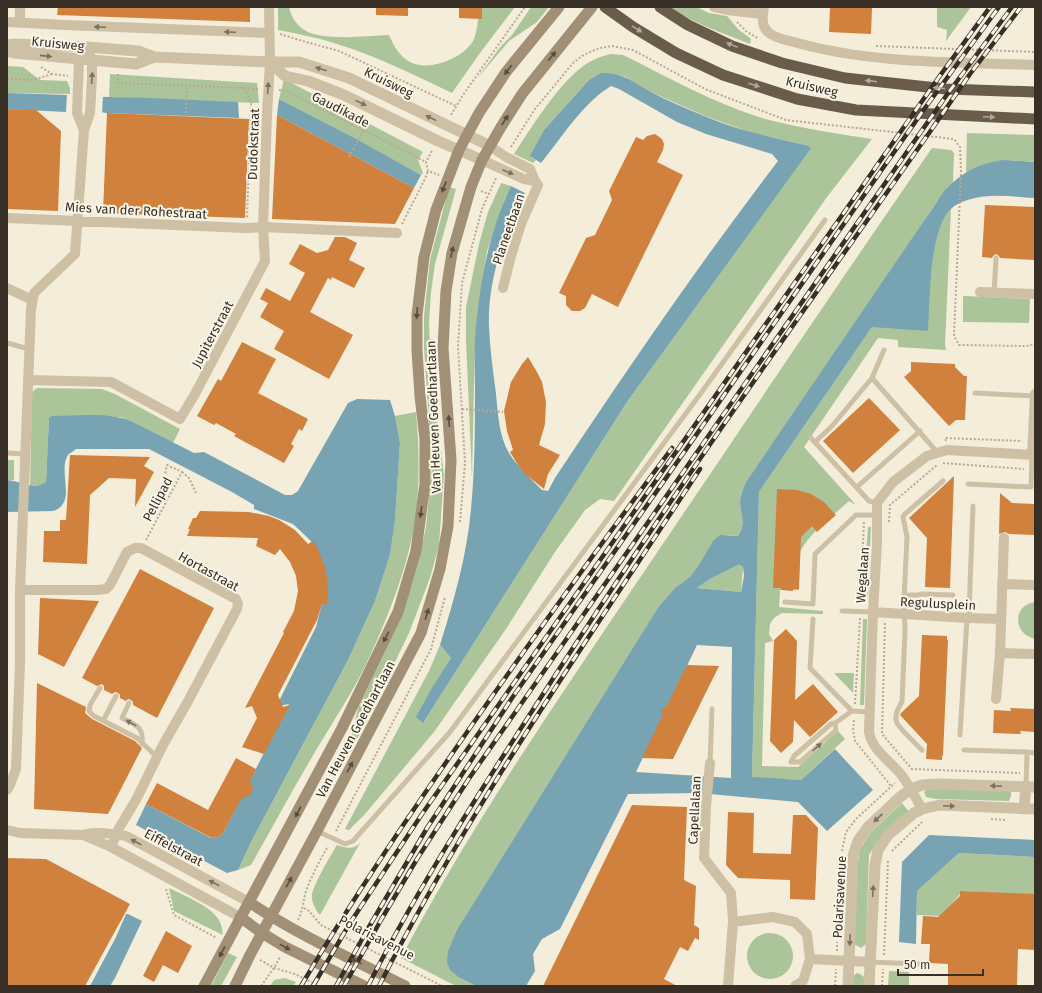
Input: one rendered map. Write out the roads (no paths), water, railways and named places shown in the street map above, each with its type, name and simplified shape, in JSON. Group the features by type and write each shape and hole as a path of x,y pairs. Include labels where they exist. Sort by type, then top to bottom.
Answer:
{"highway":[{"name":"Kruisweg","path":"605,7 633,27 676,53 724,76 797,99 856,110 1035,119"},
{"name":"Kruisweg","path":"660,7 688,25 732,46 782,64 846,78 946,88 1035,92"}],"main road":[{"name":"Van Heuven Goedhartlaan","path":"204,986 342,728 398,612 416,551 425,484 425,439 416,351 417,315 424,257 436,210 466,135 506,72 559,7"},
{"name":"Van Heuven Goedhartlaan","path":"235,986 270,916 317,831 421,633 440,569 448,526 451,480 450,437 443,348 446,290 452,252 465,203 482,160 522,94 592,7"},
{"path":"249,902 270,916 318,942 405,986"},
{"path":"240,917 285,947 364,986"}],"street":[{"name":"Kruisweg","path":"20,7 20,22"},
{"path":"270,7 270,62 285,76 308,82 344,95 482,160"},
{"path":"714,7 727,10 763,10 762,22 770,34 826,50 873,57 1035,65"},
{"name":"Kruisweg","path":"7,22 65,26 269,33"},
{"name":"Kruisweg","path":"7,45 87,47 138,51 154,57 299,62 349,78 490,146"},
{"path":"84,130 77,113 79,60 87,47"},
{"path":"9,787 16,769 20,662 22,514 32,300 34,293 75,254 84,130 90,113 92,61 87,47"},
{"name":"Kruisweg","path":"7,51 79,60 136,64 154,57"},
{"name":"Dudokstraat","path":"263,227 270,62"},
{"name":"Planeetbaan","path":"490,146 506,157 530,170 534,181 538,185 521,224 510,256 503,288"},
{"name":"Planeetbaan","path":"482,160 524,179 534,181"},
{"name":"Mies van der Rohestraat","path":"7,218 397,233"},
{"name":"Jupiterstraat","path":"28,380 111,382 180,419 195,394 265,261 263,227"},
{"path":"7,288 32,300"},
{"path":"980,292 1035,294"},
{"path":"877,503 893,482 926,456 942,451 1034,455 1033,442 1035,395"},
{"name":"Wegalaan","path":"877,503 870,739 874,746 902,776 922,809"},
{"path":"996,699 1000,653 1004,538"},
{"name":"Hortastraat","path":"20,590 106,589 110,585 127,552 135,548 141,548 236,599 238,604 237,610 157,757 111,847"},
{"path":"1002,584 1035,586"},
{"name":"Regulusplein","path":"873,612 1001,619"},
{"path":"1000,653 1035,654"},
{"name":"Capellalaan","path":"710,764 706,806 704,858 731,893 733,922 728,986"},
{"name":"Polarisavenue","path":"848,986 854,856 858,841 868,827 910,789 922,785 940,784 1030,787"},
{"path":"869,986 875,865 878,850 888,836 914,813 922,809 940,805 1030,809 1030,787"},
{"name":"Eiffelstraat","path":"7,830 20,833 82,835 105,832 126,836 249,902"},
{"name":"Eiffelstraat","path":"82,835 111,847 240,917"},
{"path":"733,922 773,917 795,922 807,934 810,959 803,981 795,986"},
{"path":"810,959 870,962"}],"lane":[{"path":"317,831 346,844 353,841 450,732 701,393 825,220"},
{"path":"994,293 996,258"},
{"path":"7,343 29,349"},
{"path":"877,503 869,501 813,440 832,426 872,378 884,350"},
{"path":"872,378 920,431 942,451"},
{"path":"975,393 1035,395"},
{"path":"857,487 920,431"},
{"path":"7,453 25,454"},
{"path":"968,484 1033,487 1034,455"},
{"path":"922,750 897,723 896,712 902,702 903,614 907,537 904,518 905,514 943,481"},
{"path":"960,735 967,618 969,613 973,506"},
{"path":"785,602 813,604 815,554 856,516 877,516"},
{"path":"904,595 953,595"},
{"path":"842,611 873,612"},
{"path":"813,619 810,668 852,711"},
{"path":"100,688 90,705 90,711 94,716 138,738 142,744 157,757"},
{"path":"103,721 116,696"},
{"path":"129,703 122,718 140,728 143,735 142,744"},
{"path":"710,764 712,709"},
{"path":"835,723 836,730 800,762 792,762 794,756 831,724 835,723 852,711 870,712"},
{"path":"964,750 1035,753"},
{"path":"1027,752 1030,787"},
{"path":"870,962 919,964"}],"water":[{"path":"601,73 616,74 628,78 651,92 716,121 755,133 806,145 811,148 627,402 423,723 416,717 451,658 440,645 459,577 469,526 474,448 475,345 479,299 486,261 496,223 511,186 525,193 510,224 498,258 489,310 490,344 498,417 503,439 512,458 542,490 548,491 555,478 636,358 720,239 778,161 772,154 706,134 677,122 611,86 601,93 582,111 541,163 530,156 544,130 589,80"},
{"path":"7,93 238,102 239,118 7,109"},
{"path":"279,99 421,175 414,188 277,115"},
{"path":"1003,160 1035,162 1035,198 1003,196 979,197 960,203 950,210 943,220 934,249 930,285 928,331 872,327 759,492 752,777 801,780 835,749 873,790 827,831 798,802 699,793 628,794 560,929 542,939 533,954 535,971 526,986 476,986 460,978 450,970 447,962 448,951 457,930 658,608 676,587 690,577 713,541 720,535 738,536 741,532 743,523 740,501 746,482 945,190 964,173 994,161","holes":["739,564 743,567 744,576 741,592 697,588 710,579","697,645 732,647 731,778 636,772"]},
{"path":"357,399 390,400 395,416 400,443 395,521 390,555 375,601 348,660 253,838 238,870 227,873 136,825 146,804 211,838 219,837 224,831 289,704 279,706 280,699 316,627 325,592 321,565 311,541 293,524 254,509 254,505 232,492 149,449 76,449 68,455 65,462 66,494 64,501 60,507 53,511 7,512 7,480 32,486 41,485 46,482 49,418 52,416 102,415 131,421 194,453 204,452 285,495 292,495 298,491 348,403"},
{"path":"929,835 1035,840 1035,857 959,853 917,891 916,944 899,942 902,862"},
{"path":"126,914 142,921 115,978 110,986 90,986 116,937"}],"railway":[{"path":"313,986 350,923 422,814 939,77 990,7"},
{"path":"336,986 427,828 512,698 925,108 999,7"},
{"path":"344,986 417,859 470,777 946,96 1012,7"},
{"path":"368,986 409,909 454,834 523,724 639,548 970,74 1021,7"},
{"path":"301,986 363,887 496,690 672,448"},
{"path":"379,986 452,853 492,787 532,723 700,469"}]}
